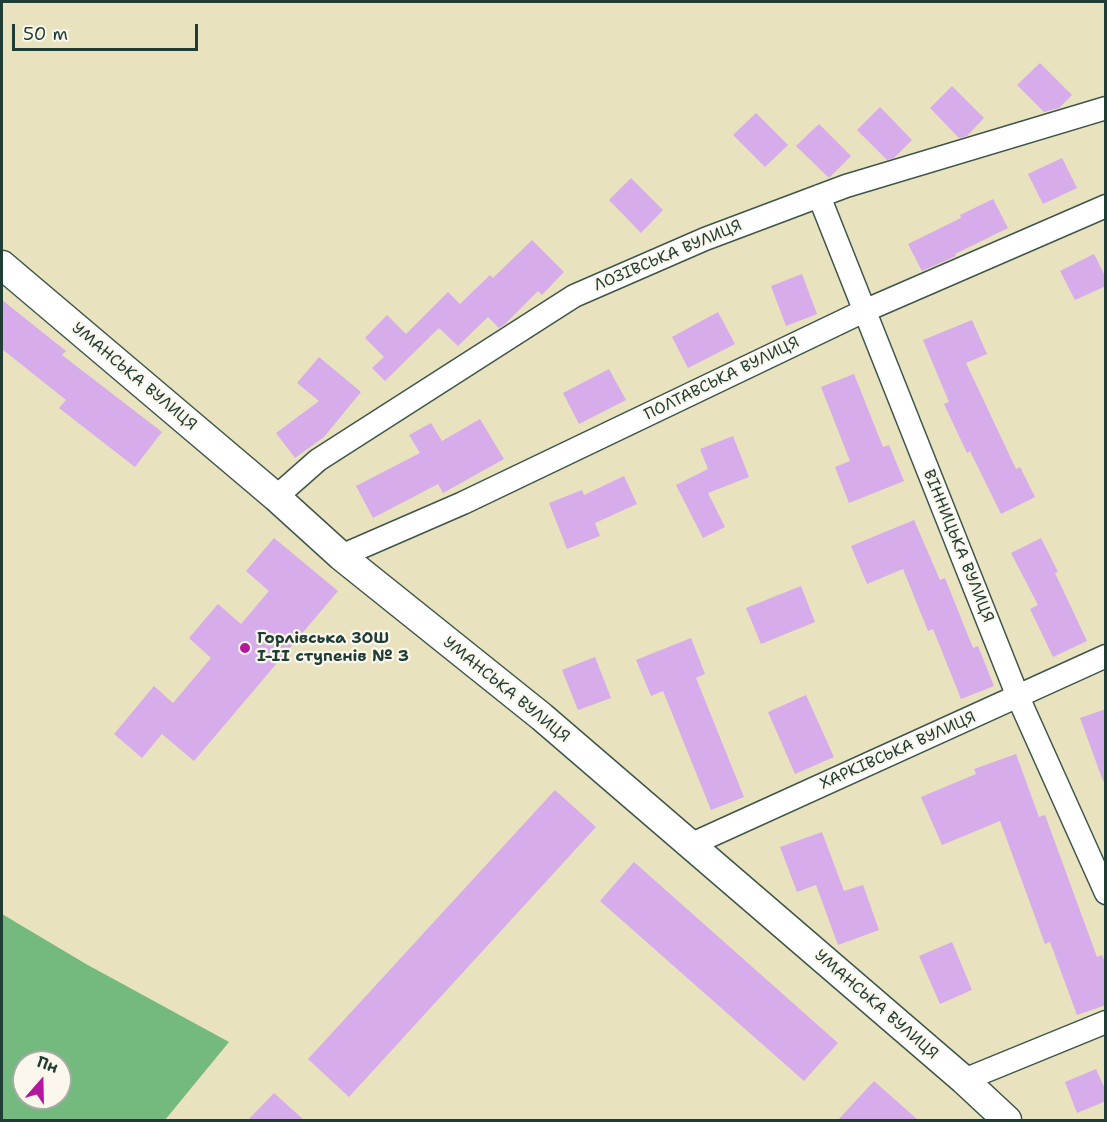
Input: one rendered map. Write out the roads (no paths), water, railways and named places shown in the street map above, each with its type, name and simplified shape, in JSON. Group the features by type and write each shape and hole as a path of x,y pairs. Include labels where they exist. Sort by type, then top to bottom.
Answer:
{"street":[{"name":"ЛОЗІВСЬКА ВУЛИЦЯ","path":"276,497 318,460 574,296 705,239 846,186 1106,108"},
{"name":"ВІННИЦЬКА ВУЛИЦЯ","path":"819,196 1018,697 1106,893"},
{"name":"ПОЛТАВСЬКА ВУЛИЦЯ","path":"341,556 463,504 864,311 1106,206"},
{"name":"УМАНСЬКА ВУЛИЦЯ","path":"2,265 276,497 341,556 542,717 964,1080 1006,1120"},
{"name":"ХАРКІВСЬКА ВУЛИЦЯ","path":"690,845 1106,656"},
{"path":"964,1080 1106,1022"}],"place":[{"name":"Горлівська ЗОШ І-ІІ ступенів № 3","path":"245,648"}]}
